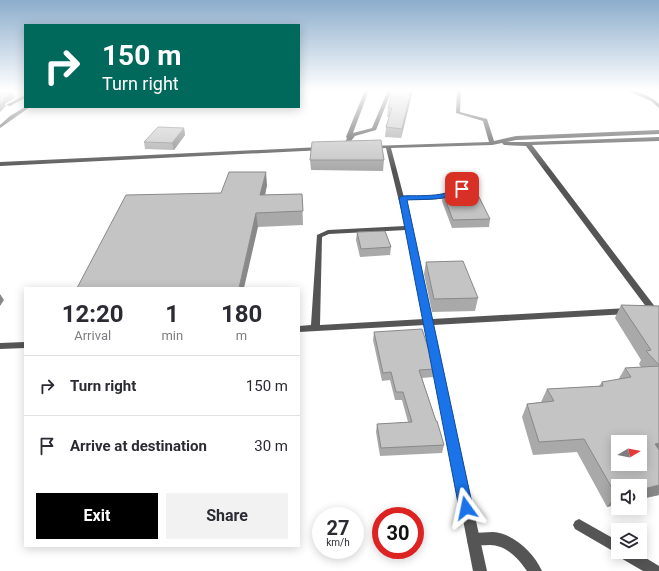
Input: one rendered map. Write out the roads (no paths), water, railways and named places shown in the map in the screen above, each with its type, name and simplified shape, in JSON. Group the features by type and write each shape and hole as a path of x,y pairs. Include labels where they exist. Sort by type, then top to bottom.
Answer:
{"street":[{"path":"0,127 13,117"},
{"path":"346,148 357,117"},
{"path":"349,137 354,134 374,129 379,117"},
{"path":"472,117 485,120 495,143"},
{"path":"495,143 504,139 516,138 659,132"},
{"path":"367,147 495,143 528,144 659,139"},
{"path":"528,144 649,310 659,318"},
{"path":"388,146 409,228 427,321 480,571"},
{"path":"0,164 331,148"},
{"path":"338,148 353,148"},
{"path":"402,198 434,197 455,194 462,189 465,174"},
{"path":"315,328 318,236 328,232 409,228"},
{"path":"300,329 649,310"},
{"path":"0,346 24,345"},
{"path":"579,525 611,544"},
{"path":"473,539 499,539 516,550 533,567 535,571"},
{"path":"635,559 655,571"}]}
